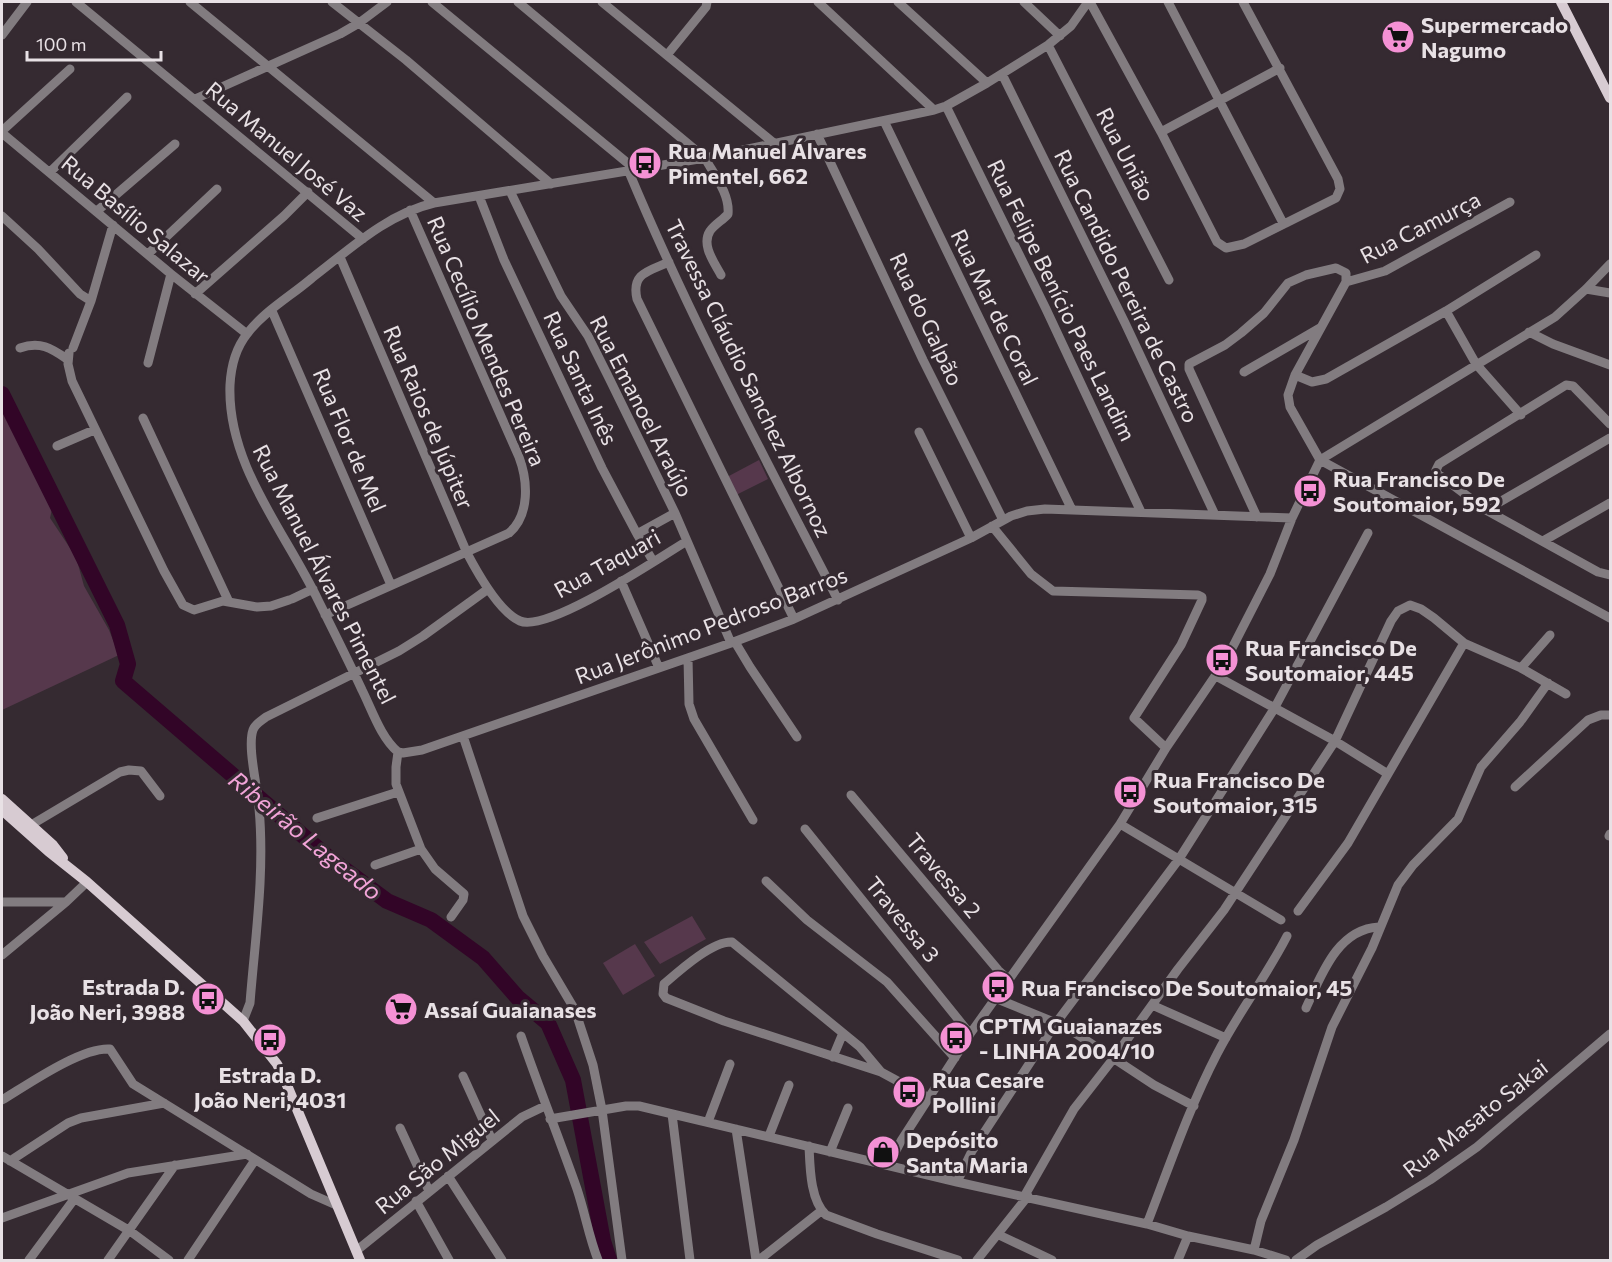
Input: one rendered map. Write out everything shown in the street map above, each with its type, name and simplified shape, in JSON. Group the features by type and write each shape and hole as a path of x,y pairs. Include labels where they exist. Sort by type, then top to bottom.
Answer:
{"main road":[{"path":"1561,2 1611,98"},
{"path":"2,799 27,827"},
{"path":"2,810 53,845 68,866 243,1021 280,1071 358,1256"}],"street":[{"path":"2,35 27,2"},
{"name":"Rua Manuel José Vaz","path":"76,2 363,239"},
{"path":"190,2 434,203"},
{"path":"332,2 503,141 551,184"},
{"path":"195,99 340,34 387,2"},
{"path":"432,2 632,171"},
{"path":"518,2 705,158 728,205 728,214 712,229 707,239 710,253 721,275"},
{"path":"602,2 775,144"},
{"path":"667,55 707,2"},
{"path":"818,2 934,110"},
{"path":"898,2 987,83"},
{"path":"1024,2 1060,36"},
{"path":"1089,2 1161,132 1217,242 1226,248 1244,244 1336,198 1340,189 1280,68 1243,2"},
{"name":"Rua Manuel Álvares Pimentel","path":"398,752 387,739 313,589 261,497 238,446 230,409 231,377 233,362 247,334 272,310 339,257 397,216 410,210 434,203 705,158 934,110 946,106 987,83 1048,45 1060,36 1089,2"},
{"path":"1168,2 1283,223"},
{"name":"Rua União","path":"1048,45 1169,280"},
{"path":"1161,132 1280,68"},
{"path":"2,132 70,69"},
{"name":"Rua Candido Pereira de Castro","path":"1002,74 1125,323 1215,515"},
{"path":"50,172 127,97"},
{"name":"Rua Felipe Benício Paes Landim","path":"946,106 1046,309 1141,512"},
{"name":"Rua Mar de Coral","path":"884,121 1072,510"},
{"name":"Rua Basílio Salazar","path":"2,132 195,294 247,334"},
{"name":"Rua do Galpão","path":"817,134 923,360 1003,520"},
{"path":"97,211 175,144"},
{"name":"Travessa Cláudio Sanchez Albornoz","path":"632,171 669,262 838,600"},
{"path":"148,254 217,189"},
{"name":"Rua Emanoel Araújo","path":"510,190 561,296 588,336 675,513 733,642 797,737"},
{"path":"195,294 308,192"},
{"name":"Rua Santa Inês","path":"478,196 514,281 602,468 653,561"},
{"name":"Rua Camurça","path":"1320,460 1290,407 1288,395 1295,375 1347,280 1385,271 1510,202"},
{"name":"Rua Cecílio Mendes Pereira","path":"325,615 509,533 516,527 524,508 524,470 410,210"},
{"path":"2,216 38,249 80,294 91,301"},
{"path":"113,225 91,301 70,353 72,381 164,571 183,604 194,610 228,600 258,608 271,606 313,589"},
{"path":"1295,375 1312,382 1326,380 1446,311 1536,255"},
{"name":"Rua Raios de Júpiter","path":"339,257 467,553 488,589"},
{"path":"669,262 637,280 635,286 637,299 794,619"},
{"path":"889,1164 901,1140 970,1034 1120,824 1166,748 1216,676 1244,626 1320,460 1555,317 1611,264"},
{"path":"1257,517 1189,369 1190,363 1225,345 1259,318 1288,283 1306,275 1336,268 1343,271 1347,280"},
{"path":"148,363 171,274"},
{"path":"1586,289 1611,293"},
{"name":"Rua Flor de Mel","path":"272,310 391,585"},
{"path":"1446,311 1476,364 1521,415"},
{"path":"1244,372 1322,327"},
{"path":"1529,332 1553,344 1611,365"},
{"path":"21,348 39,344 70,353"},
{"path":"1611,423 1573,386 1566,385 1439,464 1436,470 1438,474 1486,510 1598,572 1611,575"},
{"path":"144,418 228,600"},
{"path":"57,446 94,430"},
{"path":"919,432 971,538"},
{"path":"1486,510 1611,438"},
{"path":"1320,460 1611,618"},
{"path":"1543,541 1611,503"},
{"name":"Rua Jerônimo Pedroso Barros","path":"398,752 422,750 794,619 971,538 1003,520 1027,511 1045,509 1292,518"},
{"path":"637,534 675,513"},
{"path":"992,526 1031,574 1053,591 1198,595 1202,597 1181,645 1134,718 1166,748"},
{"path":"957,1182 972,1151 1056,1023 1179,859 1274,709 1368,533"},
{"name":"Rua Taquari","path":"488,589 513,617 519,621 530,622 569,609 687,541"},
{"path":"621,581 659,668"},
{"path":"243,1021 250,1003 261,864 260,812 252,747 253,729 266,717 354,674 423,636 488,589"},
{"path":"977,1260 1026,1196 1074,1108 1237,892 1335,741 1390,621 1398,611 1410,605 1421,609 1464,642 1521,668 1566,694"},
{"path":"1521,668 1550,635"},
{"path":"1299,911 1348,843 1464,642"},
{"path":"688,658 689,704 694,719 753,820"},
{"path":"1216,676 1335,741 1388,774"},
{"path":"1254,1250 1265,1212 1294,1140 1332,1027 1372,948 1395,891 1405,875 1458,819 1481,767 1526,714 1548,683"},
{"path":"1515,787 1588,720 1601,715 1611,715"},
{"path":"463,736 523,915 543,956 575,1010 593,1065 603,1110 622,1260"},
{"path":"398,752 395,777 398,792 422,849 435,869 464,894 463,900 451,917"},
{"path":"27,827 120,772 141,771 160,796"},
{"path":"317,818 398,792"},
{"name":"Travessa 2","path":"850,795 1008,979"},
{"path":"1120,824 1281,920"},
{"name":"Travessa 3","path":"805,829 970,1034"},
{"path":"375,865 422,849"},
{"path":"766,881 807,920 886,982 955,1058"},
{"path":"2,955 87,882"},
{"path":"2,902 66,902"},
{"path":"1306,1008 1341,945 1360,932 1379,927"},
{"path":"1147,1224 1194,1106 1226,1038 1267,974 1287,936"},
{"path":"881,1072 860,1047 732,942 719,943 664,984 663,994 666,998 724,1021 881,1072 929,1098"},
{"path":"995,998 1066,1027 1154,1085 1194,1106"},
{"path":"1152,1005 1226,1038"},
{"path":"833,1057 843,1033"},
{"name":"Rua Masato Sakai","path":"1296,1260 1317,1245 1386,1208 1458,1160 1526,1107 1611,1034"},
{"path":"521,1036 578,1192 598,1260"},
{"path":"2,1100 63,1064 99,1050 110,1049 133,1084 311,1194 336,1205"},
{"path":"708,1122 730,1064"},
{"path":"463,1076 492,1140"},
{"path":"769,1136 789,1085"},
{"path":"6,1159 68,1123 81,1118 164,1103"},
{"name":"Rua São Miguel","path":"358,1256 416,1201 492,1140 522,1117 545,1106"},
{"path":"550,1119 626,1106 639,1106 957,1182 1147,1224 1286,1260"},
{"path":"830,1152 848,1108"},
{"path":"672,1114 690,1260"},
{"path":"400,1128 429,1191"},
{"path":"736,1129 757,1260 821,1210"},
{"path":"809,1146 811,1172 821,1210 832,1218 958,1260"},
{"path":"2,1218 71,1196 115,1177 175,1165 251,1157"},
{"path":"188,1260 251,1157"},
{"path":"6,1159 130,1231 169,1260"},
{"path":"108,1260 175,1165"},
{"path":"448,1176 502,1260"},
{"path":"29,1260 71,1196"},
{"path":"416,1201 449,1260"},
{"path":"999,1234 1052,1260"},
{"path":"1178,1260 1188,1236"}],"shaded area":[{"path":"2,404 32,466 45,479 48,493 54,500 50,518 76,557 84,586 109,630 119,655 2,710"},
{"path":"759,460 768,479 736,495 727,477"},
{"path":"692,916 706,939 660,964 644,942"},
{"path":"635,944 655,976 623,995 603,963"}],"waterway":[{"name":"Ribeirão Lageado","path":"2,394 117,625 128,664 123,681 329,858 387,901 431,920 483,958 518,998 548,1023 573,1080 603,1241 609,1260"}],"place":[{"name":"Supermercado Nagumo","path":"1398,37"},
{"name":"Rua Manuel Álvares Pimentel, 662","path":"645,163"},
{"name":"Rua Francisco De Soutomaior, 592","path":"1310,491"},
{"name":"Rua Francisco De Soutomaior, 445","path":"1222,660"},
{"name":"Rua Francisco De Soutomaior, 315","path":"1130,792"},
{"name":"Rua Francisco De Soutomaior, 45","path":"998,987"},
{"name":"Estrada D. João Neri, 3988","path":"208,999"},
{"name":"Assaí Guaianases","path":"401,1009"},
{"name":"CPTM Guaianazes - LINHA 2004/10","path":"956,1038"},
{"name":"Estrada D. João Neri, 4031","path":"270,1040"},
{"name":"Rua Cesare Pollini","path":"909,1092"},
{"name":"Depósito Santa Maria","path":"883,1152"}]}
